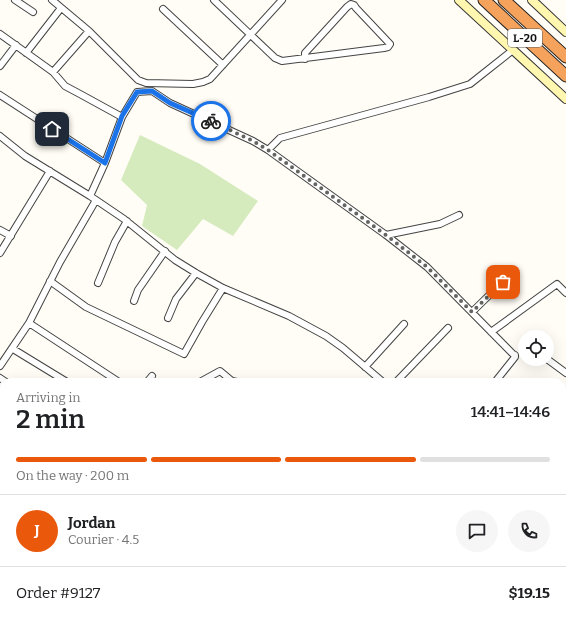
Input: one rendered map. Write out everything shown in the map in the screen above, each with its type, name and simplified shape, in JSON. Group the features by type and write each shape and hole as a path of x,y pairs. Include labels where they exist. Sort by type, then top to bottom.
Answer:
{"highway":[{"name":"L-20","path":"484,0 566,76"},
{"name":"L-20","path":"504,0 566,57"}],"main road":[{"path":"459,0 566,99"},
{"path":"532,0 566,32"}],"street":[{"path":"15,0 33,12"},
{"path":"52,0 89,31 138,80 146,83 193,84 210,79 282,0"},
{"path":"214,0 250,35 282,61 305,59 384,48 388,47 390,44 354,5 351,4 305,53 305,59"},
{"path":"26,52 61,8"},
{"path":"163,9 223,65"},
{"path":"53,72 89,31"},
{"path":"0,34 53,72 65,86 122,116"},
{"path":"0,66 16,45"},
{"path":"268,150 280,138 429,97 470,84 512,50"},
{"path":"90,196 105,163 122,116 137,92 152,91 170,103 253,141 268,150 386,235 427,267 515,355 499,378"},
{"path":"0,95 105,163"},
{"path":"0,136 25,156 127,221 175,260 223,288 289,316 326,336 343,348 378,378"},
{"path":"0,253 50,171"},
{"path":"0,366 29,323 60,262 96,200"},
{"path":"386,235 440,224 459,215"},
{"path":"98,283 115,242 127,221"},
{"path":"0,230 11,236"},
{"path":"134,301 138,290 165,251"},
{"path":"472,312 514,271"},
{"path":"168,318 176,300 196,273"},
{"path":"50,281 86,306 184,354 223,288"},
{"path":"491,332 556,284 566,293"},
{"path":"29,323 113,378"},
{"path":"366,367 404,324"},
{"path":"400,378 448,328"},
{"path":"12,349 60,378"},
{"path":"554,364 566,373"},
{"path":"207,378 220,371 228,378"}],"green space":[{"path":"140,135 200,164 258,201 233,236 203,219 177,250 142,226 147,205 121,180"}],"way so far":[{"path":"211,121 253,141 268,150 386,235 427,267 472,312 503,282"}],"route":[{"path":"52,129 105,163 122,116 137,92 152,91 170,103 211,121"}]}
